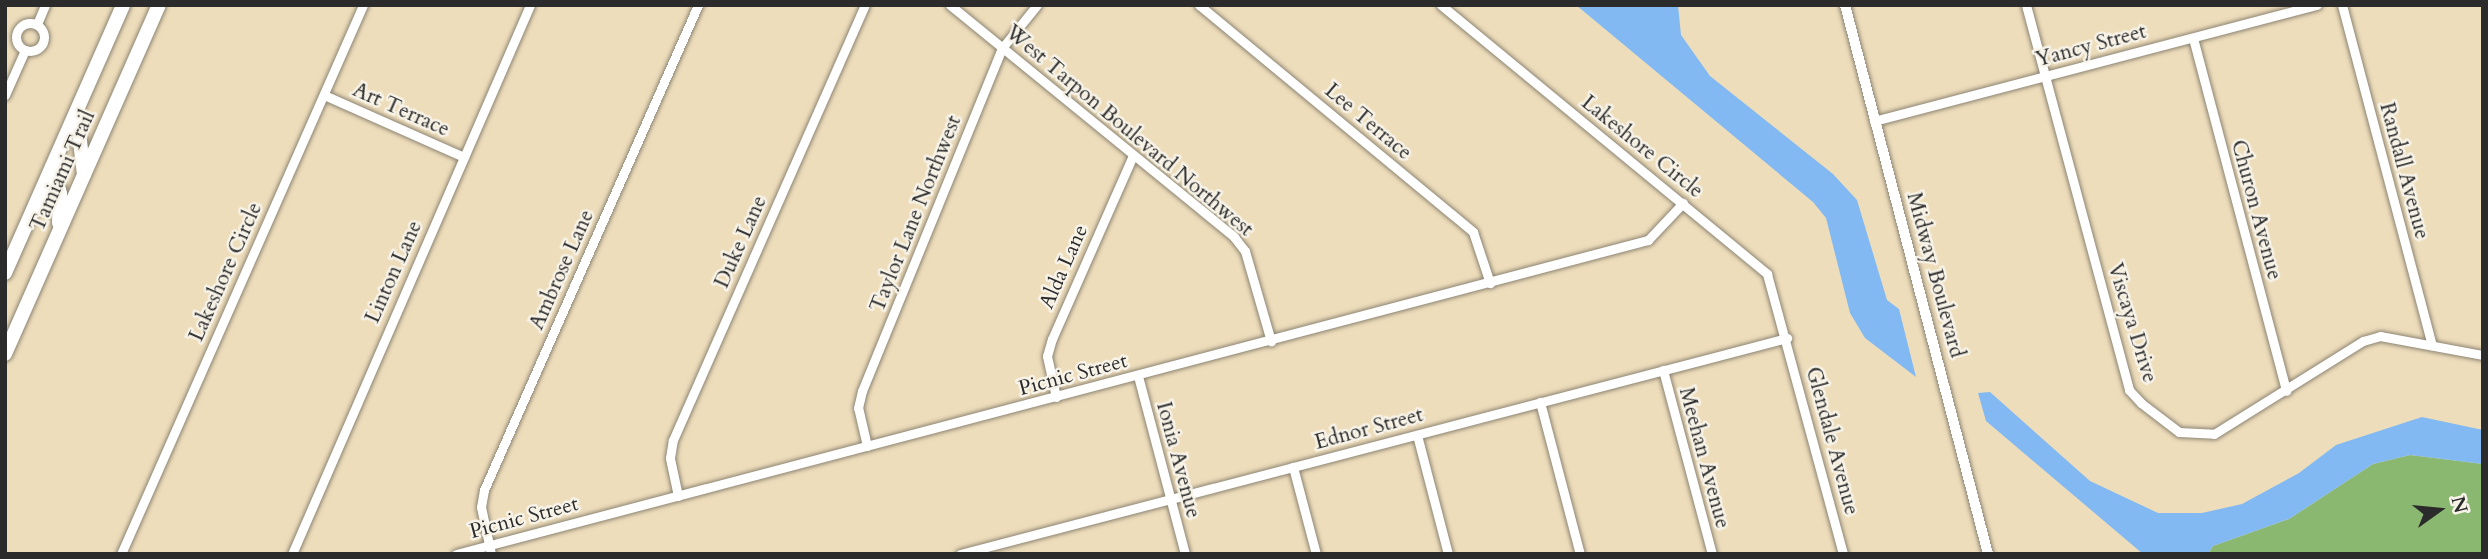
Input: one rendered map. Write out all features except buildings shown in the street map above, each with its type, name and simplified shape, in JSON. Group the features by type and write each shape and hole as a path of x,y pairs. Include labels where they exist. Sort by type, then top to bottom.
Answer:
{"main road":[{"name":"Tamiami Trail","path":"5,273 123,5"},
{"name":"Tamiami Trail","path":"5,354 159,5"},
{"path":"77,111 77,146 84,175"},
{"path":"52,167 60,194 59,231"}],"street":[{"path":"37,24 45,5"},
{"name":"Lakeshore Circle","path":"121,554 363,5"},
{"name":"Linton Lane","path":"292,554 530,5"},
{"name":"Ambrose Lane","path":"490,549 481,507 484,489 698,5"},
{"name":"Duke Lane","path":"678,496 670,458 673,440 865,5"},
{"name":"West Tarpon Boulevard Northwest","path":"950,5 1245,251 1271,341"},
{"name":"Taylor Lane Northwest","path":"867,446 858,408 862,391 1002,48 1037,5"},
{"name":"Lee Terrace","path":"1199,5 1474,232 1490,283"},
{"name":"Lakeshore Circle","path":"1441,5 1767,274 1787,338"},
{"name":"Midway Boulevard","path":"1844,5 1988,554"},
{"name":"Viscaya Drive","path":"2026,5 2129,390 2179,432 2197,436 2227,428 2363,341 2389,337 2483,355"},
{"name":"Yancy Street","path":"1874,121 2317,5"},
{"name":"Randall Avenue","path":"2342,5 2432,345"},
{"path":"26,23 37,24 44,33 43,43 37,49 25,50 17,41 17,33 26,23"},
{"name":"Churon Avenue","path":"2193,38 2286,391"},
{"path":"5,95 25,50"},
{"name":"Art Terrace","path":"324,95 464,157"},
{"name":"Alda Lane","path":"1056,397 1047,356 1052,339 1133,155"},
{"name":"Picnic Street","path":"456,554 490,549 678,496 1648,240 1683,203"},
{"name":"Ednor Street","path":"960,554 1787,338"},
{"name":"Glendale Avenue","path":"1787,338 1843,554"},
{"name":"Meehan Avenue","path":"1663,370 1712,554"},
{"name":"Ionia Avenue","path":"1138,376 1185,554"},
{"path":"1540,402 1580,554"},
{"path":"1417,435 1448,554"},
{"path":"1293,467 1316,554"}],"green space":[{"path":"2410,455 2483,464 2483,554 2208,554 2213,546 2289,519 2373,464"}],"water":[{"path":"1576,5 1678,5 1681,35 1710,76 1833,174 1857,200 1887,300 1899,309 1916,377 1865,338 1850,313 1826,218 1813,202"},
{"path":"1990,392 2090,481 2158,513 2202,513 2242,504 2299,473 2336,445 2422,417 2483,430 2483,464 2410,455 2373,464 2289,519 2213,546 2208,554 2143,554 1986,421 1978,393"}]}
